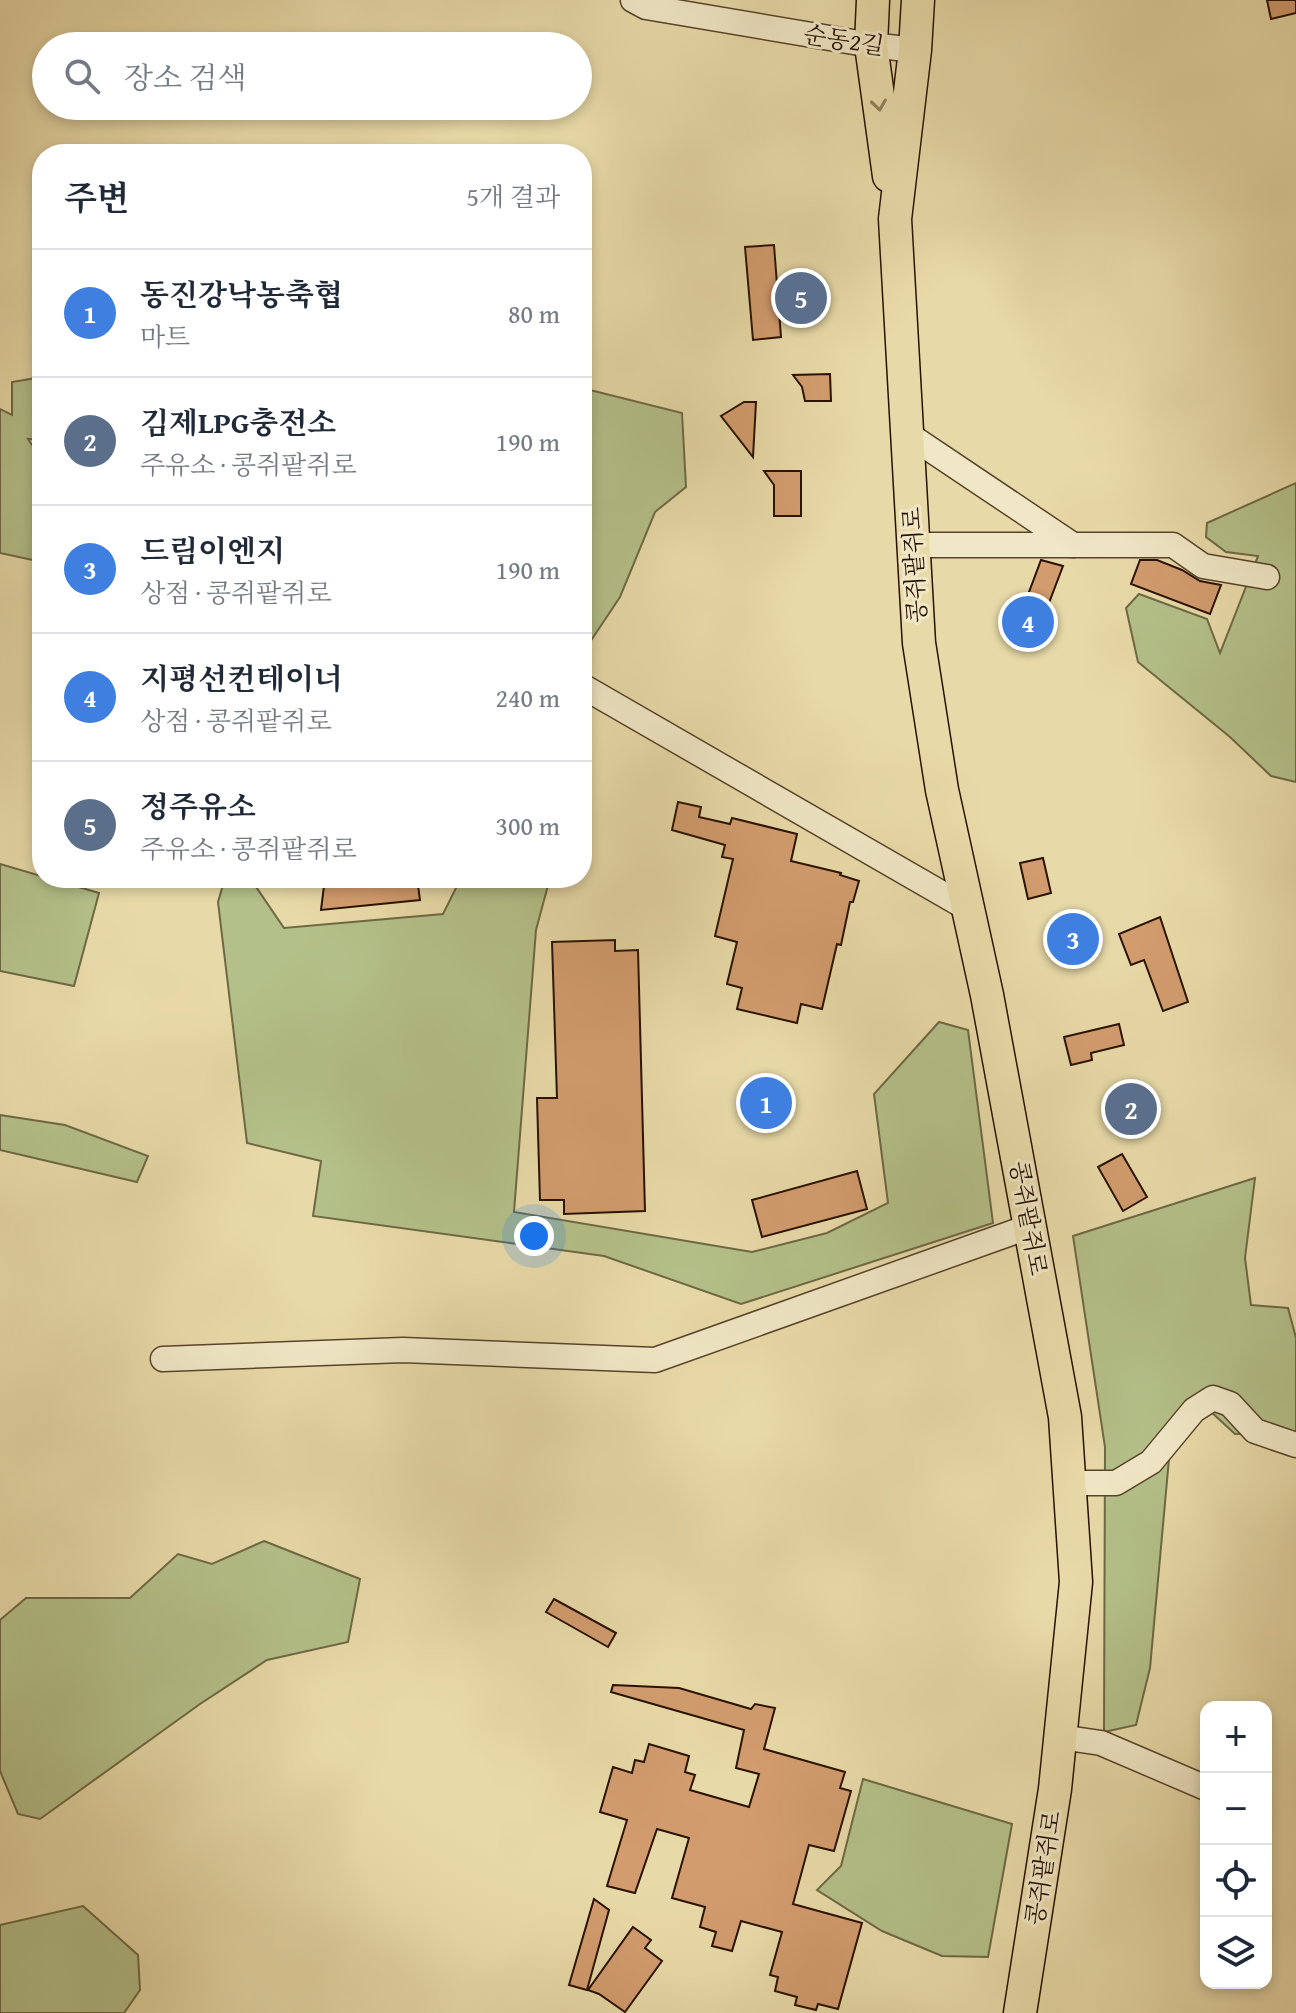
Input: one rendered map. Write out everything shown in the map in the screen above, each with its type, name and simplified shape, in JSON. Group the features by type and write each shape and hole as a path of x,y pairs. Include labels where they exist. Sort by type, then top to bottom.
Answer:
{"main road":[{"name":"콩쥐팥쥐로","path":"873,0 871,45 895,219 919,643 942,790 989,1007 1065,1417 1076,1582 1055,1789 1020,2013"},
{"name":"콩쥐팥쥐로","path":"895,219 918,2"}],"street":[{"name":"순동2길","path":"633,0 646,7 915,50"},
{"path":"906,433 1073,545"},
{"path":"913,545 1173,545 1203,566 1267,577"},
{"path":"592,692 967,908"},
{"path":"163,1359 403,1350 655,1360 1031,1226"},
{"path":"1069,1483 1116,1483 1151,1462 1194,1410 1213,1398 1230,1404 1255,1431 1296,1445"},
{"path":"1060,1737 1101,1743 1200,1785"}],"green space":[{"path":"32,379 32,439 28,439 32,445 32,560 0,553 0,409 12,415 12,382"},
{"path":"592,390 682,413 686,487 655,512 620,597 592,639"},
{"path":"1296,483 1296,782 1271,776 1230,737 1138,662 1126,608 1139,594 1207,619 1220,653 1258,556 1226,552 1206,537 1207,523"},
{"path":"0,864 32,873 32,888 82,888 99,893 74,986 0,971"},
{"path":"222,888 257,888 284,928 443,914 456,888 547,888 536,930 514,1212 752,1252 827,1233 888,1203 874,1094 939,1022 968,1030 993,1223 741,1304 604,1256 313,1216 321,1161 247,1143 218,902"},
{"path":"0,1115 65,1125 148,1156 137,1182 0,1150"},
{"path":"1255,1178 1245,1258 1251,1305 1288,1308 1296,1338 1296,1432 1235,1434 1209,1410 1169,1459 1150,1668 1136,1725 1104,1732 1105,1447 1073,1236"},
{"path":"264,1541 360,1579 348,1642 267,1660 40,1819 18,1814 0,1771 0,1620 26,1598 130,1598 178,1554 212,1564"},
{"path":"863,1779 1012,1824 988,1957 942,1956 882,1931 817,1890 841,1866"},
{"path":"83,1906 138,1955 140,1990 124,2013 0,2013 0,1925"}],"building":[{"path":"1267,0 1296,0 1296,13 1271,19"},
{"path":"774,245 781,337 753,340 745,247"},
{"path":"830,374 831,401 805,401 802,387 793,375"},
{"path":"744,402 756,402 753,457 721,416"},
{"path":"764,471 801,471 801,516 774,516 774,485"},
{"path":"1041,560 1063,566 1033,645 1008,635"},
{"path":"1140,560 1157,560 1200,581 1221,585 1210,614 1131,584"},
{"path":"678,802 701,807 699,817 730,824 732,818 797,834 791,861 841,873 859,881 853,902 850,902 841,945 837,944 822,1009 801,1004 797,1023 737,1009 742,988 727,984 737,942 715,936 733,859 722,857 725,845 672,830"},
{"path":"1043,858 1051,893 1028,899 1020,863"},
{"path":"324,888 418,888 420,900 321,910"},
{"path":"1074,911 1090,959 1071,966 1055,918"},
{"path":"1160,917 1188,1002 1163,1011 1144,960 1131,965 1119,934"},
{"path":"615,940 615,951 638,950 645,1211 564,1214 564,1200 540,1200 537,1098 557,1098 552,942"},
{"path":"1119,1024 1124,1045 1091,1053 1092,1060 1071,1065 1064,1037"},
{"path":"1136,1093 1142,1122 1126,1126 1120,1097"},
{"path":"1122,1154 1147,1197 1123,1211 1098,1167"},
{"path":"857,1171 867,1209 762,1237 752,1200"},
{"path":"554,1599 616,1633 608,1647 546,1612"},
{"path":"613,1685 679,1688 751,1709 755,1704 775,1708 764,1749 845,1772 840,1788 851,1791 834,1851 809,1845 793,1904 862,1923 838,2009 818,2004 816,2010 795,2005 797,1997 775,1991 778,1977 770,1975 782,1932 741,1921 732,1951 712,1946 716,1932 700,1927 705,1907 672,1898 689,1838 657,1829 635,1893 607,1886 627,1820 600,1812 613,1767 632,1773 635,1760 644,1762 649,1744 689,1756 685,1772 695,1775 690,1790 749,1807 759,1774 736,1768 744,1730 611,1692"},
{"path":"594,1899 609,1910 587,1990 569,1985"},
{"path":"633,1927 651,1940 645,1948 662,1961 625,2012 588,1990"}],"place":[{"name":"정주유소","path":"801,298"},
{"name":"지평선컨테이너","path":"1028,622"},
{"name":"드림이엔지","path":"1073,939"},
{"name":"동진강낙농축협","path":"766,1103"},
{"name":"김제LPG충전소","path":"1131,1109"}]}
